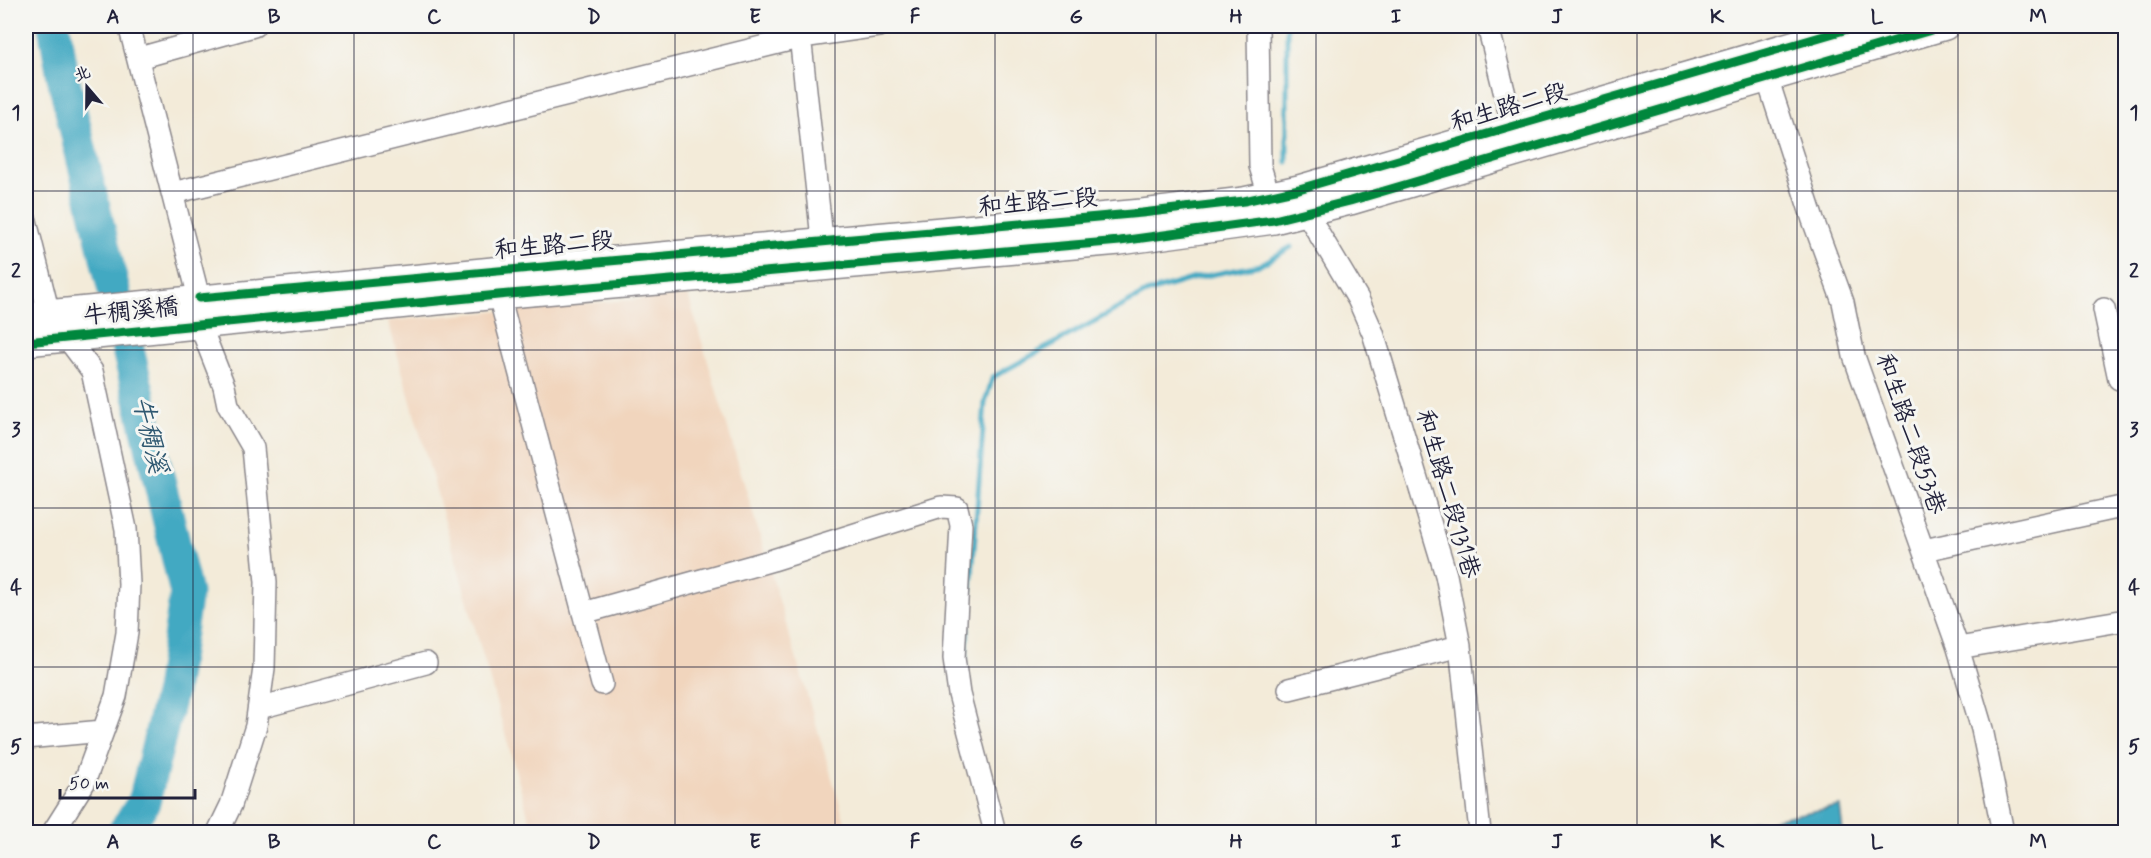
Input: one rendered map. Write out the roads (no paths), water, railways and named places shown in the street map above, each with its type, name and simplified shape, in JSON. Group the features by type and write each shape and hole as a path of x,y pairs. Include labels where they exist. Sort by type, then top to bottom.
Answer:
{"main road":[{"name":"和生路二段","path":"195,308 824,254 1120,241 1303,201 1764,68 1858,26"},
{"name":"和生路二段","path":"1303,201 1513,127 1945,26"},
{"name":"牛稠溪橋","path":"42,315 195,308"},
{"name":"牛稠溪橋","path":"66,338 195,308"},
{"path":"26,342 66,338"}],"street":[{"path":"139,58 254,26"},
{"path":"173,193 801,31 878,26"},
{"path":"1258,26 1260,166 1273,208"},
{"path":"1488,26 1513,127"},
{"path":"130,28 173,193 195,308 224,386 228,405 253,448 266,582 264,668 256,726 231,805 218,832"},
{"path":"801,31 824,254"},
{"name":"和生路二段53巷","path":"1764,68 1813,220 1843,302 1854,356 1958,648 1982,729 2003,832"},
{"name":"和生路二段131巷","path":"1303,201 1358,298 1373,333 1446,575 1460,646 1480,832"},
{"path":"26,221 42,315 66,338 92,371 126,529 129,584 127,633 116,696 84,783 53,832"},
{"path":"495,283 602,684"},
{"path":"2104,309 2120,379 2126,377"},
{"path":"1924,550 2126,506"},
{"path":"583,613 773,560 941,507 957,508 961,525 954,658 959,694 995,832"},
{"path":"1958,648 2126,620"},
{"path":"1289,688 1460,646"},
{"path":"259,708 426,663"},
{"path":"26,738 103,731"}],"water":[{"path":"1840,806 1843,832 1705,832"}],"waterway":[{"name":"牛稠溪","path":"54,26 63,77 186,593 171,691 144,802 124,832"},
{"path":"1287,26 1287,162"},
{"path":"965,667 985,402 993,377 1146,293 1195,278 1260,265 1291,247"}]}
